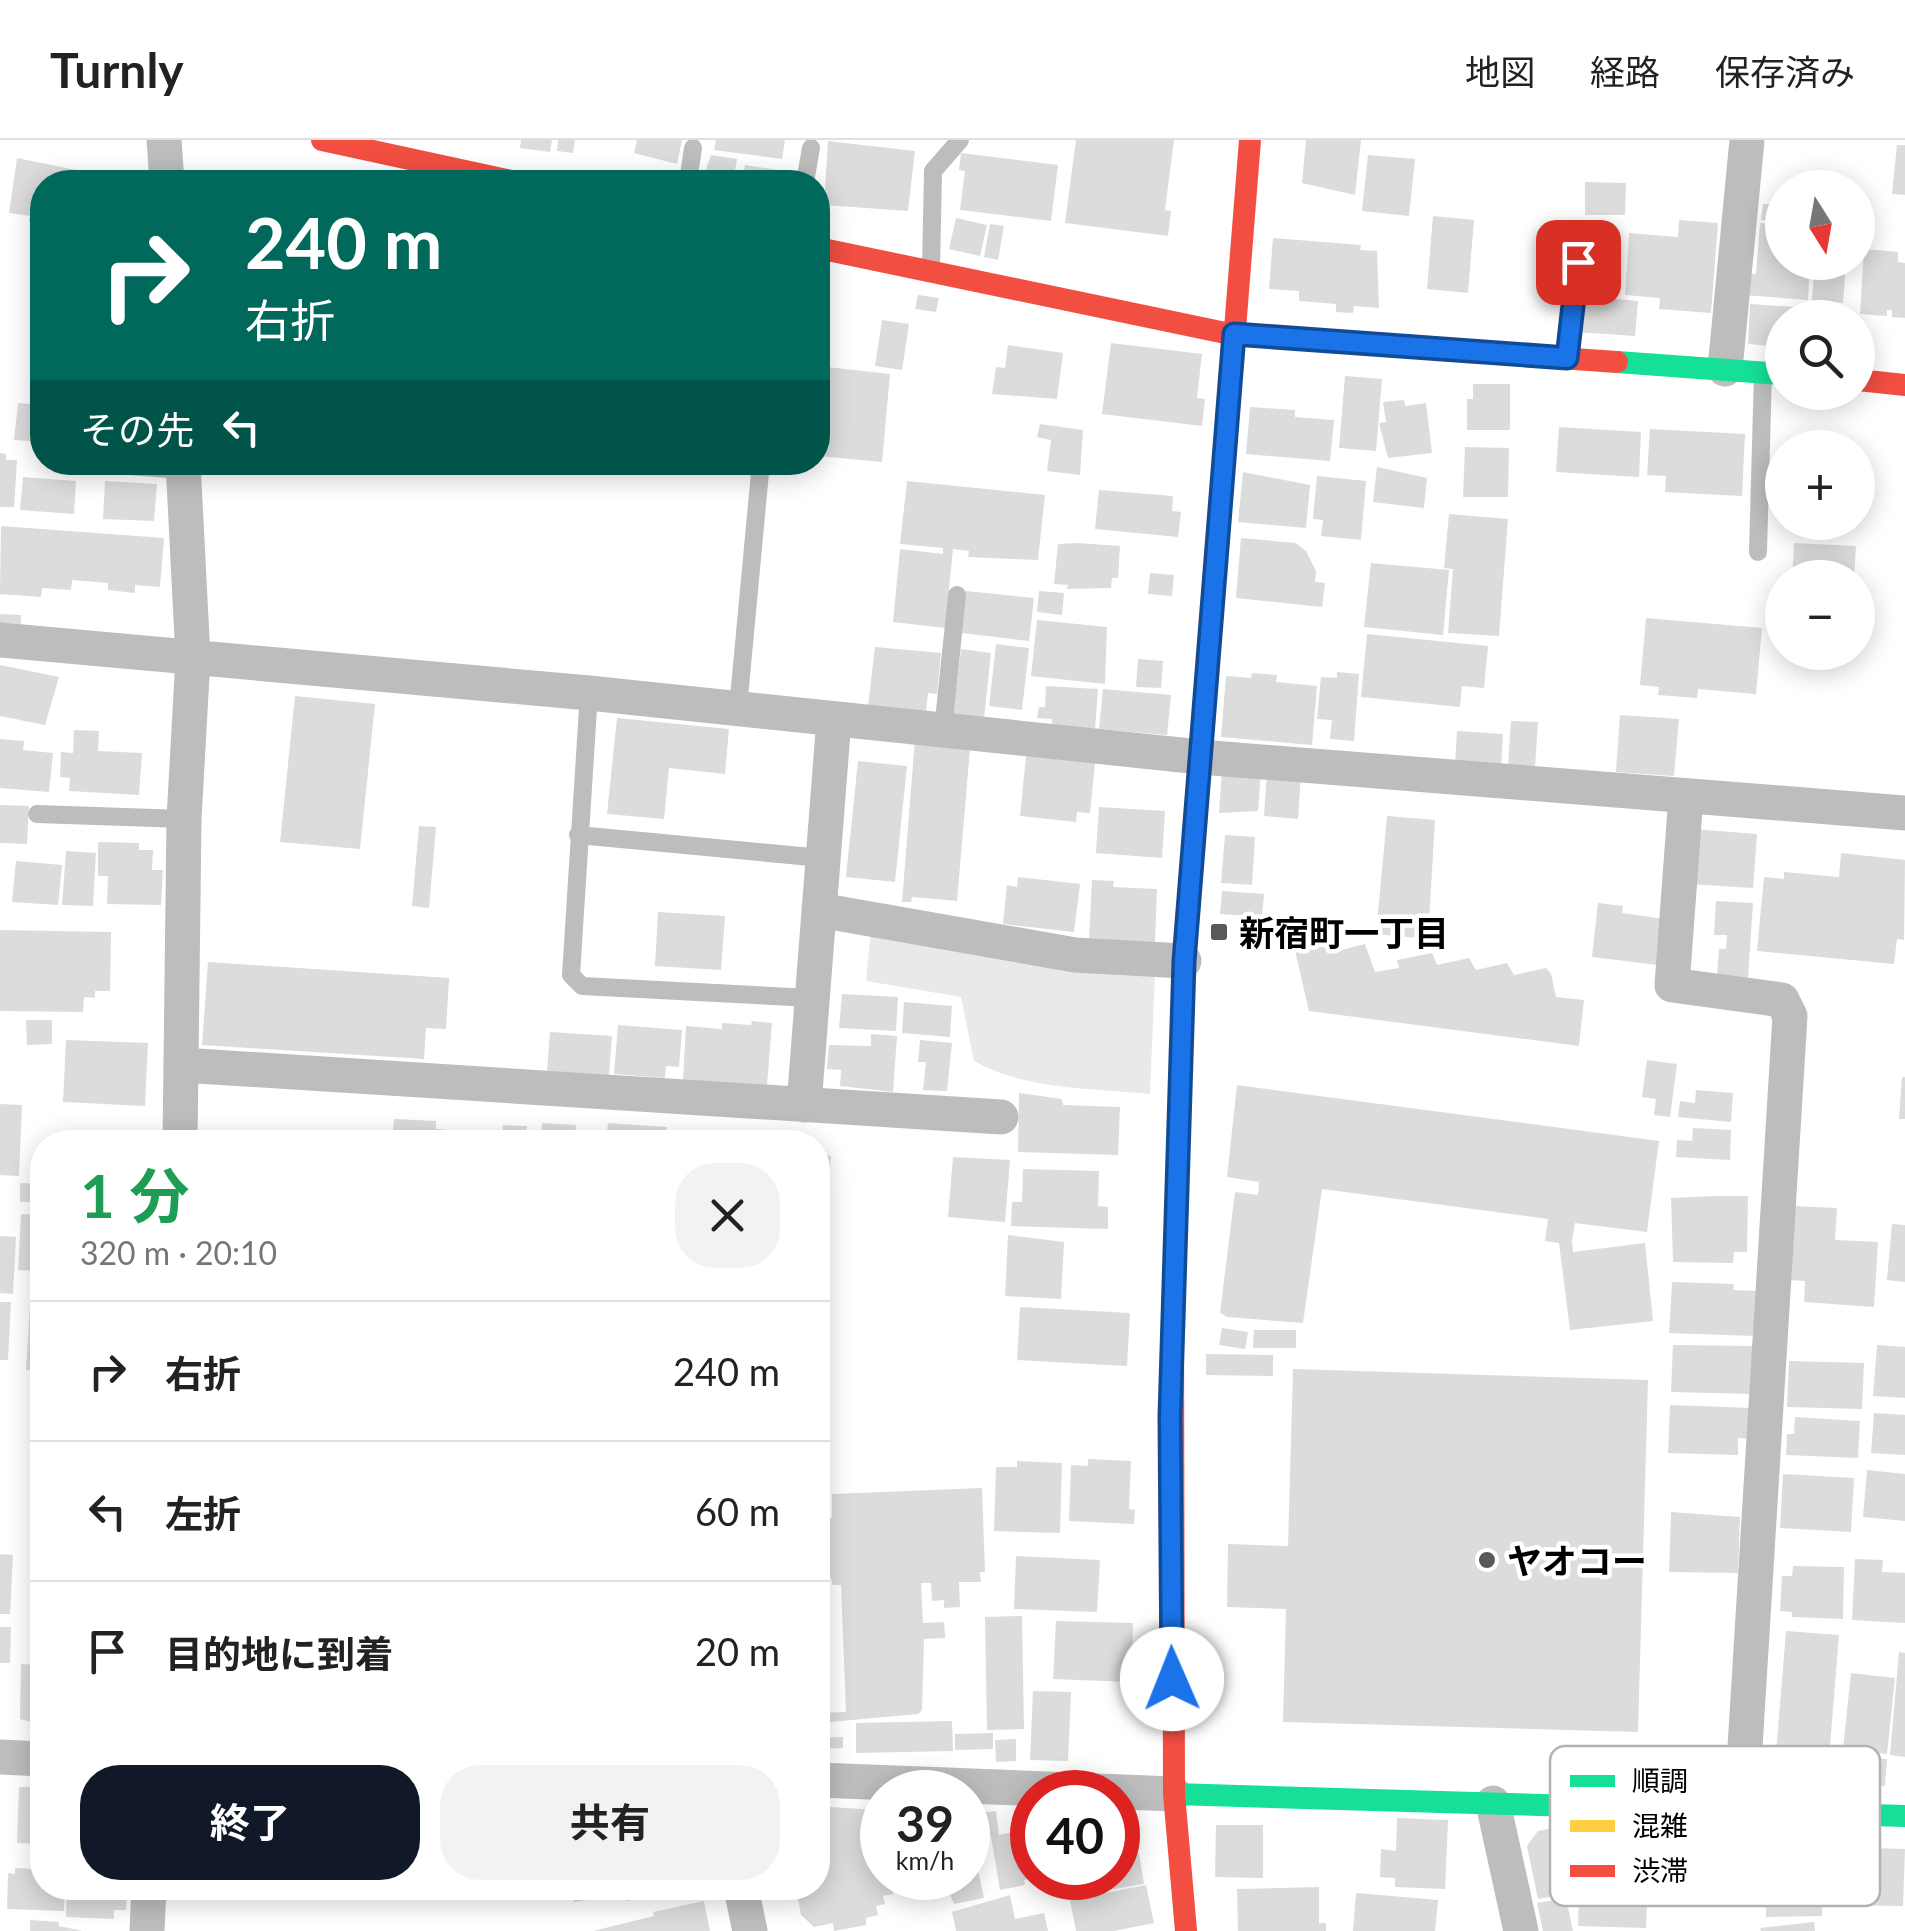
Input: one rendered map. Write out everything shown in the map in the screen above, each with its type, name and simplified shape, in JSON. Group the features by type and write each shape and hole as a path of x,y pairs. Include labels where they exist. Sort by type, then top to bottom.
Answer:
{"street":[{"path":"164,140 166,170"},
{"path":"322,140 461,170"},
{"path":"1186,1931 1174,1794 1170,1416 1184,961 1250,140"},
{"path":"1725,369 1747,140"},
{"path":"830,250 1234,334 1765,372"},
{"path":"1875,382 1905,385"},
{"path":"180,1130 184,819 194,658 184,475"},
{"path":"0,640 590,693 1200,757 1905,813"},
{"path":"804,1105 834,719"},
{"path":"1686,796 1672,985 1782,1000 1790,1016 1746,1746"},
{"path":"819,910 1075,955 1184,961"},
{"path":"182,1065 1000,1117"},
{"path":"0,1757 30,1758"},
{"path":"830,1780 1550,1804"},
{"path":"1493,1802 1521,1931"},
{"path":"1880,1815 1905,1816"},
{"path":"147,1931 148,1900"},
{"path":"744,1900 750,1931"}],"lane":[{"path":"931,271 933,171 960,140"},
{"path":"690,170 694,148"},
{"path":"807,170 811,148"},
{"path":"1567,358 1582,230"},
{"path":"1758,552 1770,410"},
{"path":"738,708 760,475"},
{"path":"943,730 956,595"},
{"path":"590,693 571,975 582,986 812,998"},
{"path":"38,814 184,819"},
{"path":"578,834 822,858"}],"shaded area":[{"path":"871,930 1155,973 1150,1094 1037,1083 974,1061 961,997 866,981"}],"building":[{"path":"521,140 552,140 550,152 520,148"},
{"path":"558,140 575,140 573,153 557,151"},
{"path":"637,140 682,140 677,164 634,153"},
{"path":"716,140 785,140 782,159 714,150"},
{"path":"1076,140 1174,140 1165,210 1171,211 1168,236 1065,223"},
{"path":"1306,140 1361,140 1355,195 1302,183"},
{"path":"828,141 915,151 908,211 830,205 830,170 826,170"},
{"path":"1897,145 1905,145 1905,195 1892,194"},
{"path":"961,153 1058,165 1051,221 960,210 965,171 959,170"},
{"path":"711,155 737,159 735,170 706,169"},
{"path":"1368,155 1415,159 1409,216 1362,211"},
{"path":"17,158 76,170 30,170 30,216 9,213"},
{"path":"745,165 778,170 744,170"},
{"path":"1585,182 1626,183 1625,215 1585,215"},
{"path":"1433,216 1474,220 1468,293 1427,289"},
{"path":"956,218 987,225 980,256 949,249"},
{"path":"1679,220 1718,223 1711,313 1659,309 1660,298 1625,295 1629,233 1678,237"},
{"path":"1760,223 1765,223 1765,280 1809,280 1808,300 1744,295 1746,273 1756,274"},
{"path":"990,224 1004,226 998,260 984,257"},
{"path":"1273,238 1361,245 1360,250 1377,251 1379,308 1354,306 1353,313 1336,312 1336,304 1299,301 1299,291 1269,289"},
{"path":"1875,250 1898,252 1898,262 1905,263 1905,318 1892,317 1892,310 1887,310 1887,316 1875,315 1875,300 1861,300 1862,280 1875,280"},
{"path":"1814,280 1845,280 1843,300 1812,300"},
{"path":"918,295 939,298 936,312 915,309"},
{"path":"1579,296 1638,301 1635,336 1576,332"},
{"path":"1750,304 1765,305 1765,346 1748,344"},
{"path":"882,320 909,324 902,370 875,366"},
{"path":"1111,343 1202,354 1197,398 1205,399 1202,426 1102,414"},
{"path":"1008,345 1063,353 1057,399 992,394 996,367 1005,368"},
{"path":"830,367 890,374 882,462 830,457"},
{"path":"1345,376 1382,379 1376,451 1339,448"},
{"path":"1473,384 1510,384 1510,430 1467,430 1467,399 1473,399"},
{"path":"1404,400 1405,406 1426,403 1432,453 1388,458 1379,423 1386,422 1383,402"},
{"path":"18,403 30,404 30,441 14,440"},
{"path":"1250,407 1295,410 1295,417 1334,420 1330,461 1246,454"},
{"path":"1040,424 1083,430 1080,475 1047,471 1051,440 1037,437"},
{"path":"1559,427 1641,432 1639,477 1556,472"},
{"path":"1650,429 1745,434 1742,496 1665,492 1666,476 1647,475"},
{"path":"1465,447 1509,448 1508,497 1463,497"},
{"path":"0,453 6,454 6,460 17,460 14,507 0,507"},
{"path":"1377,467 1427,478 1424,508 1373,502"},
{"path":"1243,472 1310,485 1306,528 1238,522"},
{"path":"1317,476 1366,481 1361,540 1321,536 1323,520 1313,519"},
{"path":"23,477 76,481 74,514 20,510"},
{"path":"105,481 157,484 154,521 103,519"},
{"path":"907,481 1045,495 1038,560 968,557 969,551 953,549 945,628 893,622 900,549 943,554 943,548 900,544"},
{"path":"1099,490 1173,496 1172,511 1181,512 1178,537 1095,529"},
{"path":"1449,514 1508,519 1499,636 1448,633 1453,569 1444,568"},
{"path":"1,526 164,538 160,587 135,585 135,593 108,590 108,583 72,580 71,590 42,588 41,597 0,594"},
{"path":"1241,538 1296,543 1306,551 1316,571 1315,582 1325,583 1322,607 1236,598"},
{"path":"1794,543 1856,546 1855,560 1793,560"},
{"path":"1058,544 1120,546 1118,578 1112,578 1111,588 1067,589 1068,585 1054,584"},
{"path":"1371,563 1449,570 1443,635 1364,627"},
{"path":"1150,573 1174,575 1172,596 1148,594"},
{"path":"966,591 1034,598 1029,641 962,633"},
{"path":"1039,591 1064,593 1062,615 1037,612"},
{"path":"0,614 21,615 21,624 0,623"},
{"path":"1646,618 1762,628 1756,694 1698,689 1697,698 1658,695 1659,687 1640,685"},
{"path":"1037,620 1107,627 1105,684 1031,676"},
{"path":"1367,634 1488,646 1484,688 1462,686 1460,707 1361,697"},
{"path":"996,644 1029,648 1022,710 989,706"},
{"path":"875,647 941,653 937,694 928,693 926,712 868,707"},
{"path":"961,649 991,653 984,719 953,715"},
{"path":"1138,659 1163,661 1161,688 1136,687"},
{"path":"0,665 59,677 45,725 0,716"},
{"path":"1337,672 1359,674 1354,741 1330,739 1332,720 1317,719 1321,677 1337,678"},
{"path":"1252,673 1277,675 1276,682 1317,686 1312,745 1221,737 1226,676 1251,678"},
{"path":"1046,686 1098,689 1095,729 1052,726 1052,719 1037,718 1039,707 1045,707"},
{"path":"1103,689 1171,695 1167,735 1099,729"},
{"path":"295,696 375,704 360,849 280,842"},
{"path":"1620,715 1679,719 1674,776 1616,772"},
{"path":"617,718 729,729 725,774 669,768 664,819 607,814"},
{"path":"1511,721 1538,722 1535,767 1508,765"},
{"path":"74,730 99,731 98,751 142,753 139,795 69,791 70,778 60,777 61,752 73,753"},
{"path":"1457,731 1503,734 1501,767 1455,764"},
{"path":"0,739 24,741 23,750 53,753 49,792 0,788"},
{"path":"915,739 970,749 957,901 912,897 911,902 902,902"},
{"path":"1026,756 1095,763 1090,813 1077,812 1076,822 1020,816"},
{"path":"858,761 907,766 895,882 846,877"},
{"path":"1222,769 1261,772 1258,811 1219,813"},
{"path":"1267,773 1301,775 1298,819 1264,816"},
{"path":"0,805 29,806 27,844 0,843"},
{"path":"1099,807 1165,811 1162,858 1096,853"},
{"path":"1387,816 1435,820 1428,939 1376,934"},
{"path":"419,826 436,827 429,908 412,906"},
{"path":"1693,829 1757,834 1753,888 1689,884"},
{"path":"1225,835 1255,837 1252,885 1221,883"},
{"path":"98,842 139,843 139,850 153,850 152,870 163,870 161,905 107,904 108,876 98,876"},
{"path":"66,851 96,853 93,906 62,905"},
{"path":"1841,853 1905,860 1904,940 1897,939 1894,964 1757,951 1764,877 1784,879 1784,872 1839,877"},
{"path":"16,861 62,865 58,905 12,902"},
{"path":"1018,877 1080,884 1074,932 1003,924 1007,885 1017,887"},
{"path":"1092,880 1114,881 1113,887 1157,889 1155,942 1089,939"},
{"path":"1222,891 1264,894 1262,917 1220,914"},
{"path":"1716,901 1753,903 1748,978 1717,976 1719,949 1726,949 1727,935 1714,935"},
{"path":"1598,903 1623,906 1622,913 1664,919 1658,965 1592,957"},
{"path":"658,912 725,916 721,970 655,966"},
{"path":"0,930 111,932 110,991 95,991 95,998 84,997 83,1012 0,1011"},
{"path":"1327,938 1334,952 1365,944 1375,972 1399,968 1397,960 1432,953 1437,965 1469,958 1476,970 1507,963 1514,975 1546,968 1556,997 1584,1000 1579,1046 1309,1011 1294,946"},
{"path":"208,962 449,978 446,1029 426,1028 424,1059 202,1045"},
{"path":"842,994 898,997 896,1031 839,1028"},
{"path":"904,1002 952,1006 950,1037 902,1033"},
{"path":"26,1020 52,1020 52,1044 27,1045"},
{"path":"752,1021 772,1023 767,1086 683,1080 686,1026 722,1029 722,1023 751,1025"},
{"path":"618,1025 682,1030 679,1067 666,1066 665,1078 614,1074"},
{"path":"550,1032 612,1036 609,1075 547,1071"},
{"path":"871,1034 897,1036 893,1092 840,1086 841,1070 827,1069 829,1045 871,1046"},
{"path":"66,1040 148,1043 145,1106 63,1102"},
{"path":"920,1040 952,1043 947,1091 923,1090 926,1062 918,1062"},
{"path":"1647,1060 1677,1064 1670,1117 1654,1115 1656,1099 1642,1097"},
{"path":"1902,1077 1905,1119 1899,1119"},
{"path":"1237,1085 1659,1141 1647,1232 1575,1223 1572,1241 1573,1252 1645,1243 1653,1321 1570,1330 1559,1243 1545,1241 1548,1219 1322,1189 1303,1323 1227,1317 1220,1313 1235,1192 1258,1195 1259,1182 1227,1177"},
{"path":"1696,1090 1733,1093 1731,1122 1678,1117 1680,1101 1695,1103"},
{"path":"1019,1093 1062,1099 1063,1105 1120,1107 1118,1155 1018,1152"},
{"path":"0,1104 22,1105 19,1176 0,1175"},
{"path":"394,1119 436,1121 436,1129 448,1130 393,1130"},
{"path":"542,1123 576,1125 576,1130 541,1130"},
{"path":"608,1123 667,1127 667,1130 607,1130"},
{"path":"503,1125 527,1126 526,1130 503,1130"},
{"path":"1693,1128 1731,1130 1730,1160 1676,1157 1677,1140 1692,1141"},
{"path":"953,1157 1010,1160 1005,1222 948,1217"},
{"path":"1023,1169 1099,1171 1098,1206 1108,1207 1108,1229 1011,1226 1012,1202 1022,1202"},
{"path":"20,1183 30,1183 30,1202 20,1202"},
{"path":"1748,1196 1747,1252 1734,1252 1733,1263 1673,1262 1671,1198"},
{"path":"1793,1206 1837,1208 1835,1240 1878,1242 1874,1307 1804,1302 1805,1281 1788,1280"},
{"path":"21,1214 30,1214 30,1270 18,1270"},
{"path":"1892,1224 1905,1225 1905,1282 1887,1280"},
{"path":"1008,1235 1064,1242 1061,1299 1005,1296"},
{"path":"0,1236 16,1237 13,1294 0,1293"},
{"path":"1672,1282 1734,1284 1733,1290 1757,1291 1755,1336 1669,1333"},
{"path":"0,1302 11,1302 8,1360 0,1360"},
{"path":"30,1307 30,1370 26,1370"},
{"path":"1020,1307 1130,1313 1127,1366 1017,1360"},
{"path":"1222,1328 1248,1332 1245,1349 1219,1345"},
{"path":"1254,1330 1296,1330 1296,1348 1253,1348"},
{"path":"1673,1345 1754,1346 1752,1394 1671,1392"},
{"path":"1877,1345 1905,1347 1905,1398 1873,1396"},
{"path":"1206,1354 1273,1355 1273,1376 1206,1375"},
{"path":"1789,1361 1864,1363 1862,1409 1787,1407"},
{"path":"1293,1369 1648,1380 1638,1732 1283,1722 1286,1609 1227,1607 1228,1544 1288,1546"},
{"path":"1670,1405 1752,1408 1751,1439 1738,1438 1738,1455 1668,1453"},
{"path":"1874,1413 1905,1415 1905,1455 1871,1453"},
{"path":"1795,1417 1860,1421 1858,1458 1786,1455 1787,1434 1794,1434"},
{"path":"1088,1459 1131,1461 1129,1509 1135,1510 1134,1524 1069,1521 1071,1465 1088,1466"},
{"path":"1017,1461 1062,1463 1060,1533 994,1531 996,1467 1017,1467"},
{"path":"1867,1470 1905,1474 1905,1521 1863,1517"},
{"path":"1783,1474 1854,1478 1851,1532 1780,1528"},
{"path":"982,1488 985,1572 980,1572 981,1582 959,1582 960,1607 944,1608 944,1600 932,1601 931,1583 921,1583 923,1623 944,1622 945,1638 924,1639 922,1710 918,1714 830,1722 830,1713 846,1712 841,1585 833,1585 830,1576 832,1494"},
{"path":"1671,1512 1740,1517 1738,1573 1669,1572"},
{"path":"0,1554 13,1555 10,1614 0,1614"},
{"path":"1016,1556 1100,1560 1097,1612 1014,1609"},
{"path":"1855,1559 1883,1560 1882,1572 1905,1573 1905,1623 1852,1620"},
{"path":"1793,1566 1844,1567 1843,1619 1792,1617 1792,1612 1780,1611 1782,1576 1792,1576"},
{"path":"1022,1616 1024,1729 987,1730 985,1617"},
{"path":"1056,1621 1133,1623 1131,1682 1053,1679"},
{"path":"0,1627 11,1627 10,1663 0,1663"},
{"path":"1786,1631 1839,1635 1830,1746 1777,1746"},
{"path":"1899,1652 1905,1653 1905,1757 1890,1755"},
{"path":"21,1664 30,1664 30,1722 20,1719"},
{"path":"1851,1673 1895,1678 1887,1754 1880,1753 1880,1746 1843,1746"},
{"path":"1033,1691 1071,1692 1068,1761 1030,1760"},
{"path":"952,1721 953,1751 856,1753 856,1723"},
{"path":"993,1733 993,1749 955,1750 955,1734"},
{"path":"843,1737 843,1748 830,1749 830,1738"},
{"path":"1016,1739 1016,1761 996,1762 995,1740"},
{"path":"1880,1759 1887,1759 1885,1786 1880,1786"},
{"path":"19,1787 30,1787 30,1844 17,1843"},
{"path":"830,1807 860,1809 860,1900 884,1900 885,1904 876,1906 878,1915 866,1918 866,1925 834,1931 833,1923 814,1927 801,1915 798,1900 830,1900"},
{"path":"996,1811 999,1835 1010,1833 1010,1888 1000,1890 990,1836 990,1812"},
{"path":"1397,1818 1448,1820 1445,1889 1395,1887 1395,1878 1380,1877 1381,1849 1396,1851"},
{"path":"1216,1825 1263,1825 1263,1878 1215,1877"},
{"path":"1550,1829 1550,1897 1538,1899 1527,1846 1538,1831"},
{"path":"1880,1848 1905,1849 1903,1906 1880,1906"},
{"path":"15,1868 30,1869 30,1900 64,1900 64,1911 7,1909 8,1873 15,1874"},
{"path":"1146,1885 1154,1923 1114,1931 1076,1931 1070,1900 1140,1900 1140,1886"},
{"path":"1319,1887 1319,1923 1326,1923 1326,1931 1238,1931 1237,1889"},
{"path":"1356,1893 1438,1900 1435,1931 1353,1931"},
{"path":"1010,1895 1015,1919 1044,1913 1048,1931 956,1931 952,1912"},
{"path":"67,1900 126,1900 126,1910 114,1910 114,1919 66,1917"},
{"path":"704,1901 710,1931 593,1931 654,1916 653,1912"},
{"path":"1550,1901 1550,1906 1568,1906 1573,1931 1543,1931 1537,1903"},
{"path":"1579,1906 1647,1906 1646,1928 1578,1926"},
{"path":"1766,1906 1822,1906 1822,1916 1766,1917"},
{"path":"30,1920 59,1922 59,1926 83,1931 30,1931"},
{"path":"1814,1922 1815,1931 1760,1928"}],"traffic: fast":[{"path":"1617,362 1765,373"},
{"path":"1174,1794 1550,1805"},
{"path":"1880,1815 1905,1816"}],"traffic: slow":[{"path":"1173,1322 1184,961 1212,619"}],"traffic: jam":[{"path":"322,140 461,170"},
{"path":"1212,619 1250,140"},
{"path":"830,251 1235,335 1617,362"},
{"path":"1875,382 1905,385"},
{"path":"1173,1322 1174,1794 1186,1931"}],"place":[{"name":"新宿町一丁目","path":"1219,932"},
{"name":"ヤオコー","path":"1487,1560"}],"route":[{"path":"1172,1679 1170,1416 1184,961 1234,334 1567,358 1578,262"}]}
